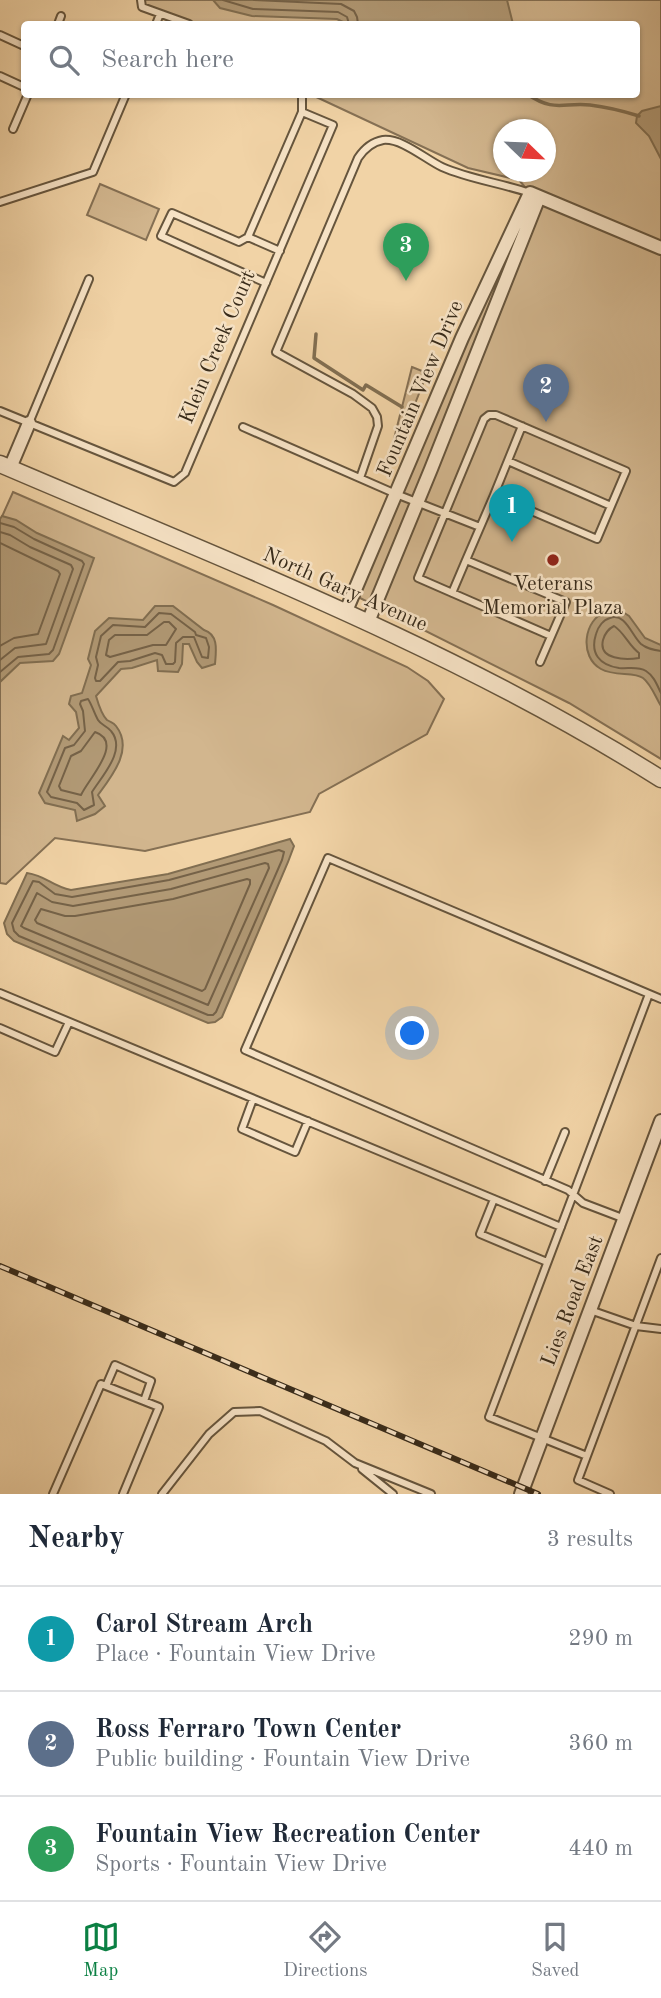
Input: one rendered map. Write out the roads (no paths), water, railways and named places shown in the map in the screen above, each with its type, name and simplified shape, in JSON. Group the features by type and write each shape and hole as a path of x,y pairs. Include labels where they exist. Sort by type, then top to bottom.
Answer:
{"street":[{"path":"534,195 661,248"},
{"name":"Fountain View Drive","path":"346,611 462,338 534,195"},
{"name":"Fountain View Drive","path":"368,622 534,195"},
{"path":"5,466 29,423"},
{"name":"North Gary Avenue","path":"5,466 346,611 538,707 661,779"},
{"name":"Lies Road East","path":"521,1494 661,1121"}],"lane":[{"path":"141,0 142,7 180,21"},
{"path":"157,21 160,14"},
{"path":"59,21 61,16"},
{"path":"0,35 21,45"},
{"path":"0,76 21,86"},
{"path":"13,129 26,98"},
{"path":"0,202 93,172 124,98"},
{"path":"266,283 161,236 172,213 239,242 248,237 302,112 302,98"},
{"name":"Klein Creek Court","path":"0,411 174,482 185,473 333,125 302,112"},
{"path":"360,478 378,426 372,408 354,394 276,352 358,158 365,149 384,140 394,141 443,167 534,195"},
{"path":"248,237 280,251"},
{"path":"29,423 89,279"},
{"path":"494,495 597,539 626,471 496,415 489,415 484,419 418,578 551,636"},
{"path":"452,593 522,426"},
{"path":"243,428 416,503 480,527"},
{"path":"508,461 611,506"},
{"path":"466,560 566,602 540,662"},
{"path":"625,1219 583,1203 568,1190 245,1050 328,858 661,999"},
{"path":"0,993 561,1227"},
{"path":"587,1456 489,1417 649,994"},
{"path":"0,1028 55,1052 69,1022"},
{"path":"253,1099 242,1129 295,1152 308,1121"},
{"path":"545,1181 565,1132"},
{"path":"494,1199 480,1234 547,1262"},
{"path":"610,1494 578,1480 661,1258"},
{"path":"590,1310 636,1326 661,1329"},
{"path":"106,1386 114,1365 151,1381 144,1401"},
{"path":"53,1494 101,1384 159,1407 123,1494"},
{"path":"162,1494 209,1434 234,1412 260,1411 326,1441 393,1494"},
{"path":"355,1463 430,1494"}],"water":[{"path":"213,0 507,0 512,21 341,21 252,16 220,8"},
{"path":"661,106 661,159 649,136 636,123 637,116 642,111"},
{"path":"2,516 16,520 37,533 94,558 59,654 53,661 20,663 0,682 0,519"},
{"path":"155,606 173,606 209,632 216,644 215,664 202,668 189,644 183,644 182,664 178,672 158,671 157,660 121,669 96,696 105,718 115,725 121,735 122,753 115,771 98,795 105,806 95,814 77,821 75,810 45,803 39,793 63,736 69,740 79,728 76,712 69,704 71,696 82,693 91,665 88,659 95,631 109,618 143,620"},
{"path":"618,609 629,616 645,638 661,645 661,706 643,678 601,669 589,656 587,638 593,622 599,615"},
{"path":"290,839 294,846 288,862 222,1017 215,1022 208,1023 14,941 7,934 4,923 27,873 71,890 168,874"}],"waterway":[{"path":"534,98 552,105 590,105 639,116"},
{"path":"316,334 314,358 363,390 366,385 402,407"}],"railway":[{"path":"0,1266 538,1494"}],"place":[{"name":"Fountain View Recreation Center","path":"406,281"},
{"name":"Ross Ferraro Town Center","path":"546,422"},
{"name":"Carol Stream Arch","path":"512,542"},
{"name":"Veterans Memorial Plaza","path":"553,560"}]}
